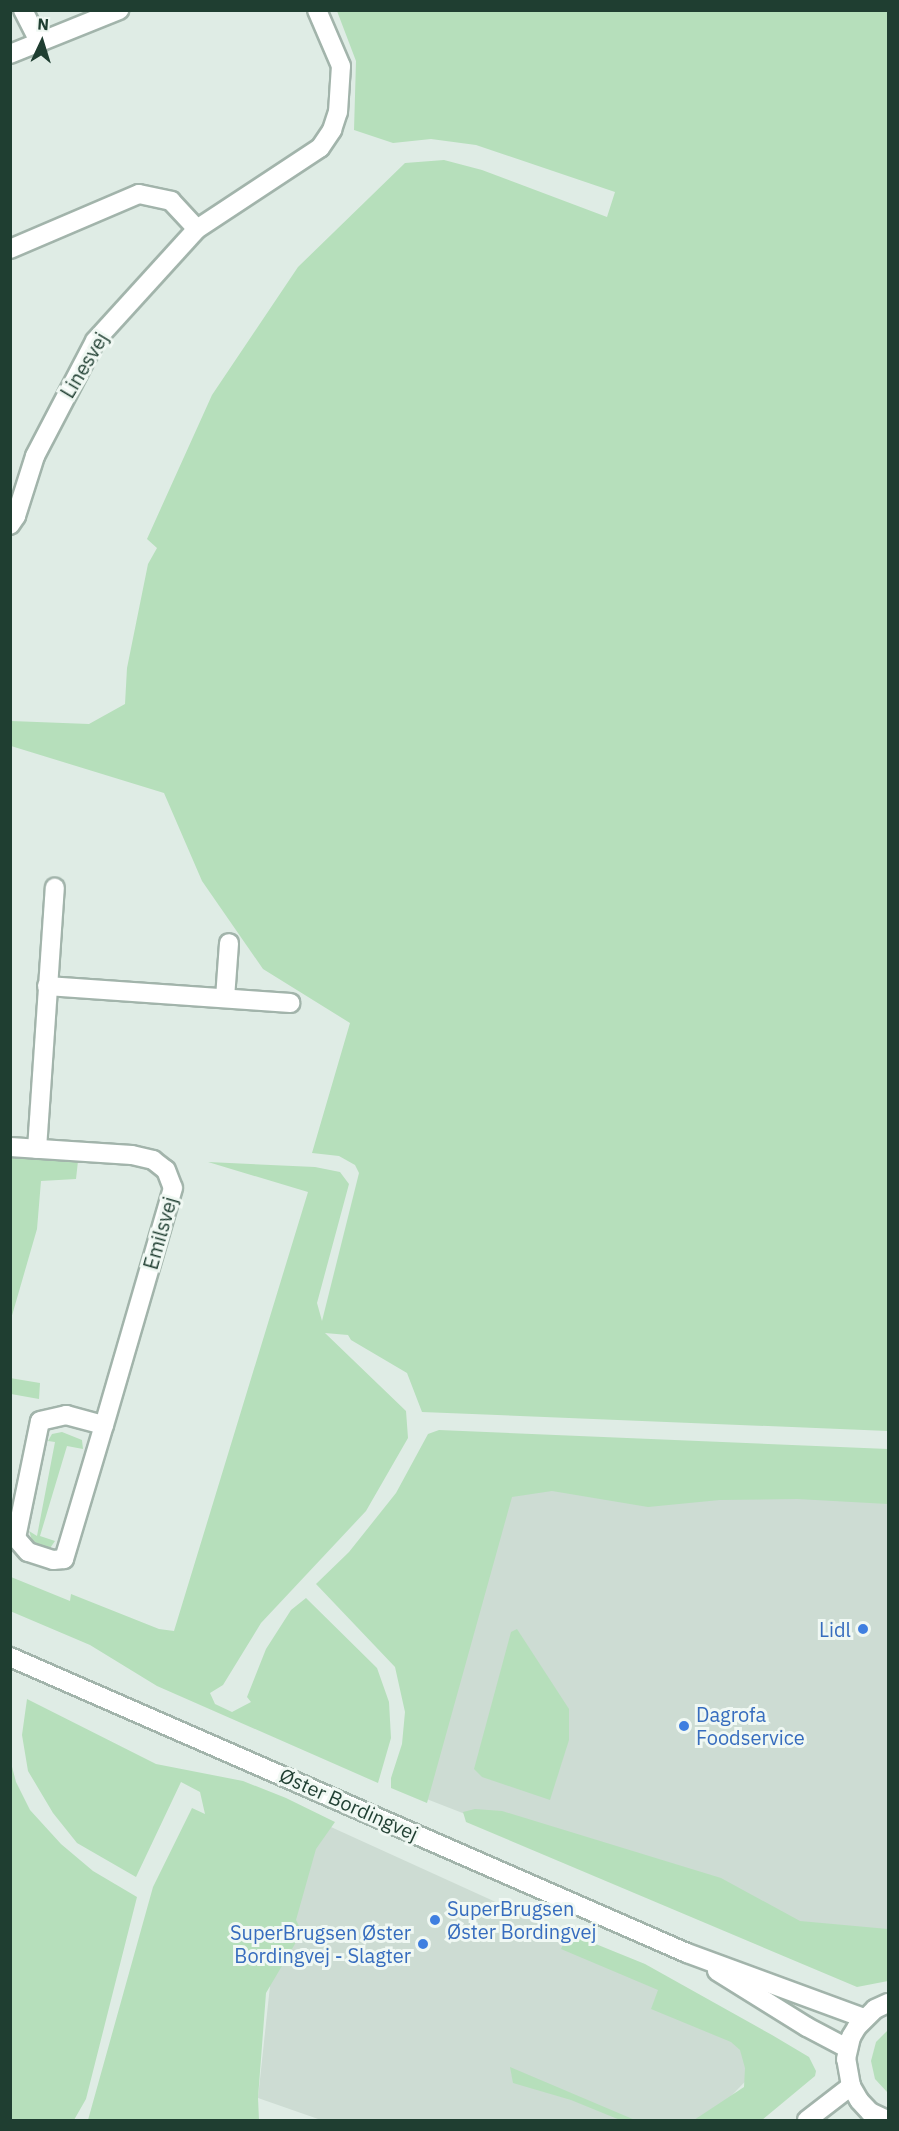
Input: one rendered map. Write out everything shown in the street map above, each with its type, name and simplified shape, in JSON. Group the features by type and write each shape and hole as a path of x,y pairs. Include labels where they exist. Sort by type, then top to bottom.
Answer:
{"street":[{"path":"23,10 39,43"},
{"path":"10,54 119,10"},
{"name":"Linesvej","path":"10,525 16,516 35,456 95,341 197,229 320,148 332,130 341,89 341,66 317,10"},
{"path":"10,249 139,194 171,201 197,229"},
{"path":"37,1149 55,888"},
{"path":"225,998 229,943"},
{"path":"47,986 290,1003"},
{"name":"Emilsvej","path":"10,1148 132,1155 153,1160 166,1170 173,1188 104,1425 64,1559 52,1560 28,1552 16,1539 40,1421 66,1415 104,1425"},
{"name":"Øster Bordingvej","path":"10,1657 687,1953 864,2018"},
{"name":"Øster Bordingvej","path":"687,1953 807,2027 848,2048"},
{"path":"872,2118 851,2086 847,2073 848,2048 851,2037 864,2018 888,2003"},
{"path":"807,2121 851,2086"}],"shaded area":[{"path":"505,1479 888,1486 888,1934 802,1945 424,1798"},
{"path":"320,1822 586,1943 759,2034 764,2062 708,2120 321,2120 258,2098 278,1911"}],"green space":[{"path":"337,11 888,11 888,1431 422,1412 407,1373 351,1340 348,1335 325,1333 406,1411 408,1438 366,1511 261,1623 223,1685 210,1693 215,1704 232,1712 251,1702 247,1697 266,1649 291,1610 306,1598 377,1668 389,1702 391,1738 378,1783 157,1686 90,1645 10,1611 11,1577 70,1601 71,1594 159,1629 174,1631 308,1192 208,1162 315,1167 340,1172 349,1184 317,1303 322,1321 359,1173 355,1165 339,1156 312,1153 350,1023 263,969 202,881 164,793 11,746 11,721 89,724 125,704 127,668 148,564 157,548 147,539 212,395 298,267 405,163 444,160 482,170 607,217 615,192 476,145 431,139 393,143 354,130 356,61"},
{"path":"11,1157 78,1161 76,1179 41,1181 37,1229 11,1319"},
{"path":"10,1378 40,1383 39,1399 11,1394"},
{"path":"439,1430 888,1449 888,1504 797,1499 720,1500 648,1507 552,1491 512,1497 427,1803 391,1788 391,1778 402,1744 405,1712 395,1667 316,1584 349,1552 396,1493 428,1434"},
{"path":"62,1432 82,1440 83,1449 67,1446 40,1536 55,1541 48,1551 42,1551 33,1543 29,1531 37,1536 55,1442 48,1441 52,1434"},
{"path":"517,1629 569,1709 569,1740 550,1800 482,1777 474,1769 511,1632"},
{"path":"27,1699 156,1764 243,1781 286,1798 335,1822 316,1849 296,1920 302,1932 266,1993 258,2098 259,2120 88,2120 153,1887 192,1808 205,1814 200,1792 181,1782 136,1877 77,1843 53,1813 28,1771 22,1735"},
{"path":"11,1763 16,1782 30,1810 61,1844 93,1871 137,1897 86,2099 74,2120 11,2120"},
{"path":"475,1809 502,1811 721,1878 800,1921 888,1929 888,1981 857,1987 466,1822 463,1812"},
{"path":"576,1936 645,1964 772,2035 809,2057 816,2071 815,2076 762,2120 694,2120 744,2087 745,2068 740,2050 731,2042 651,2009 658,1990 561,1949 564,1942"},
{"path":"888,2030 888,2093 875,2079 871,2061 876,2042"},
{"path":"510,2067 635,2120 620,2120 571,2100 513,2083"}],"place":[{"name":"Lidl","path":"863,1629"},
{"name":"Dagrofa Foodservice","path":"684,1726"},
{"name":"SuperBrugsen Øster Bordingvej","path":"435,1920"},
{"name":"SuperBrugsen Øster Bordingvej - Slagter","path":"423,1944"}]}
